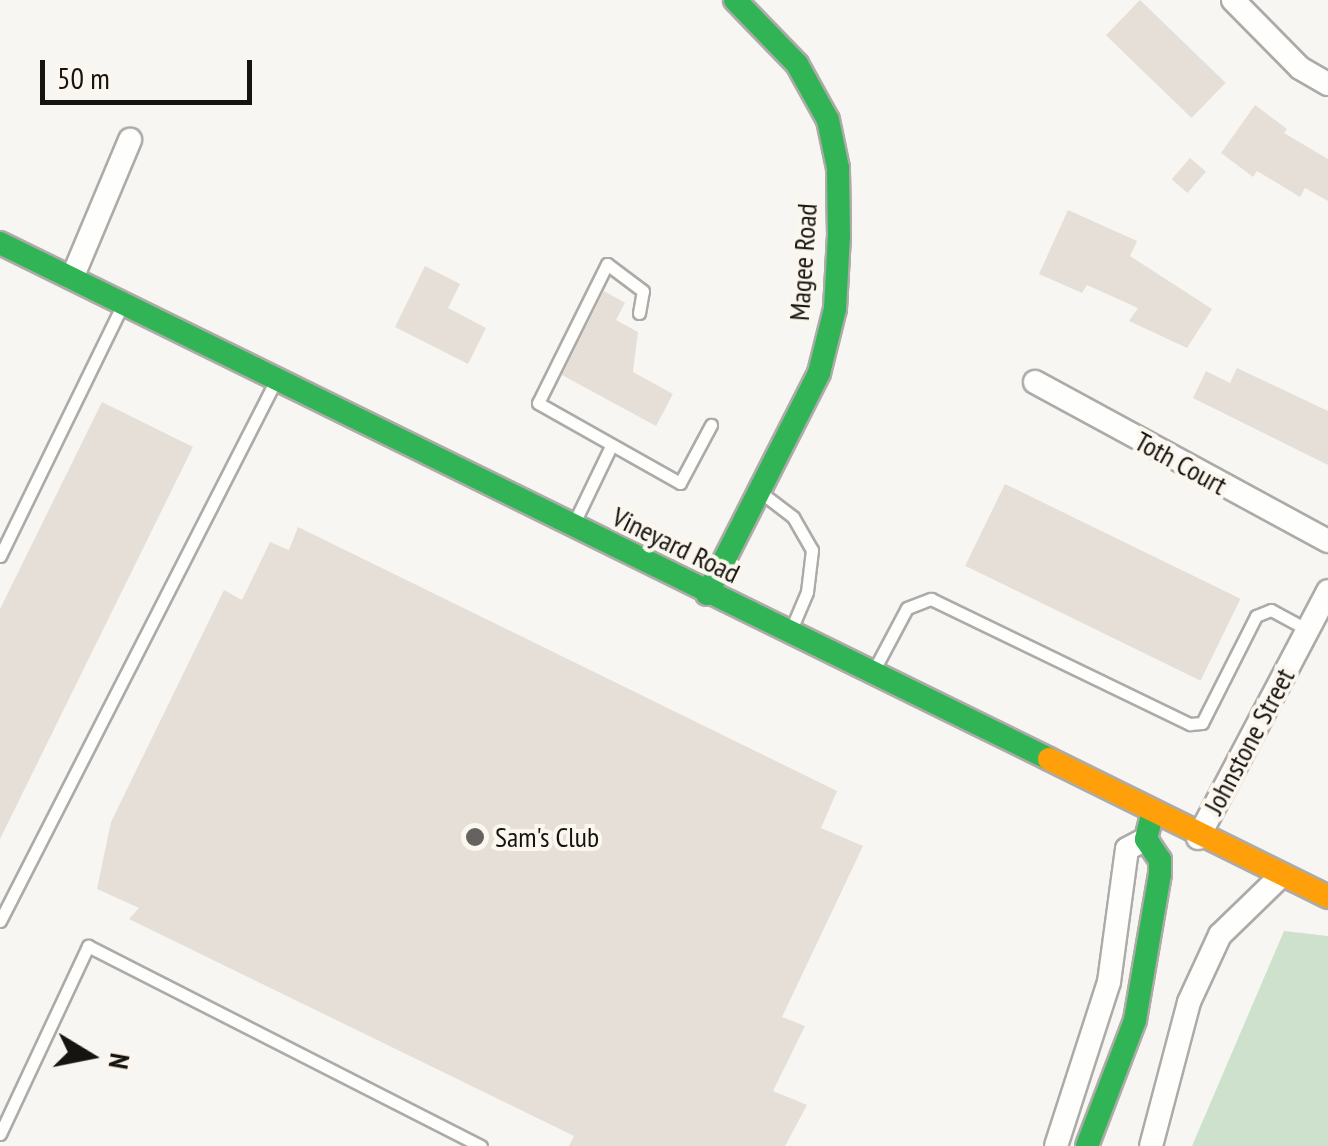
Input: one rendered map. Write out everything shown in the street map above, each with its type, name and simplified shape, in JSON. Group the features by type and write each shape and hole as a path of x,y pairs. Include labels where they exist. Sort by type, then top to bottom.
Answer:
{"street":[{"name":"Magee Road","path":"708,594 819,373 835,309 838,168 828,120 796,64 735,0"},
{"path":"1232,0 1300,68 1328,84"},
{"path":"72,278 130,140"},
{"name":"Vineyard Road","path":"0,242 1198,838 1328,898"},
{"name":"Toth Court","path":"1035,382 1328,542"},
{"name":"Johnstone Street","path":"1198,838 1328,591"},
{"path":"1056,1146 1109,982 1128,849 1146,839 1152,815"},
{"path":"1087,1146 1134,1020 1160,874 1160,860 1146,839"},
{"path":"1152,1146 1189,1002 1220,935 1282,876"}],"lane":[{"path":"639,313 643,291 607,264 538,403 680,483 710,425"},
{"path":"0,556 123,304"},
{"path":"0,921 276,380"},
{"path":"572,527 611,446"},
{"path":"760,492 793,518 812,550 807,592 788,634"},
{"path":"871,675 907,608 931,598 1202,724 1256,616 1271,610 1308,630"},
{"path":"0,1134 88,946 481,1146"}],"green space":[{"path":"1284,931 1328,936 1328,1146 1192,1146"}],"building":[{"path":"1140,0 1226,83 1192,118 1106,35"},
{"path":"1255,105 1287,129 1284,133 1328,159 1328,201 1305,188 1300,197 1257,171 1253,177 1221,153"},
{"path":"1190,158 1206,172 1187,193 1172,179"},
{"path":"1068,210 1137,241 1130,256 1212,309 1187,348 1129,321 1138,308 1087,285 1082,293 1039,274"},
{"path":"425,266 460,284 448,308 486,328 468,364 395,327"},
{"path":"604,291 625,303 616,320 638,332 633,372 673,394 656,426 562,375"},
{"path":"1237,368 1328,411 1328,465 1193,398 1206,371 1230,383"},
{"path":"102,402 193,447 0,839 0,609"},
{"path":"1005,484 1240,599 1201,681 965,566"},
{"name":"Sam's Club","path":"298,527 837,791 821,828 863,846 782,1017 805,1026 773,1091 807,1105 785,1146 569,1146 574,1136 129,919 139,908 97,889 111,822 224,590 242,600 270,542 289,550"}],"traffic: fast":[{"path":"707,594 819,373 835,309 839,235 838,168 828,120 797,64 735,0"},
{"path":"0,243 1049,759"},
{"path":"1087,1146 1135,1020 1160,874 1160,860 1146,839 1152,815"}],"traffic: slow":[{"path":"1049,759 1328,897"}],"place":[{"name":"Sam's Club","path":"475,837"}]}
